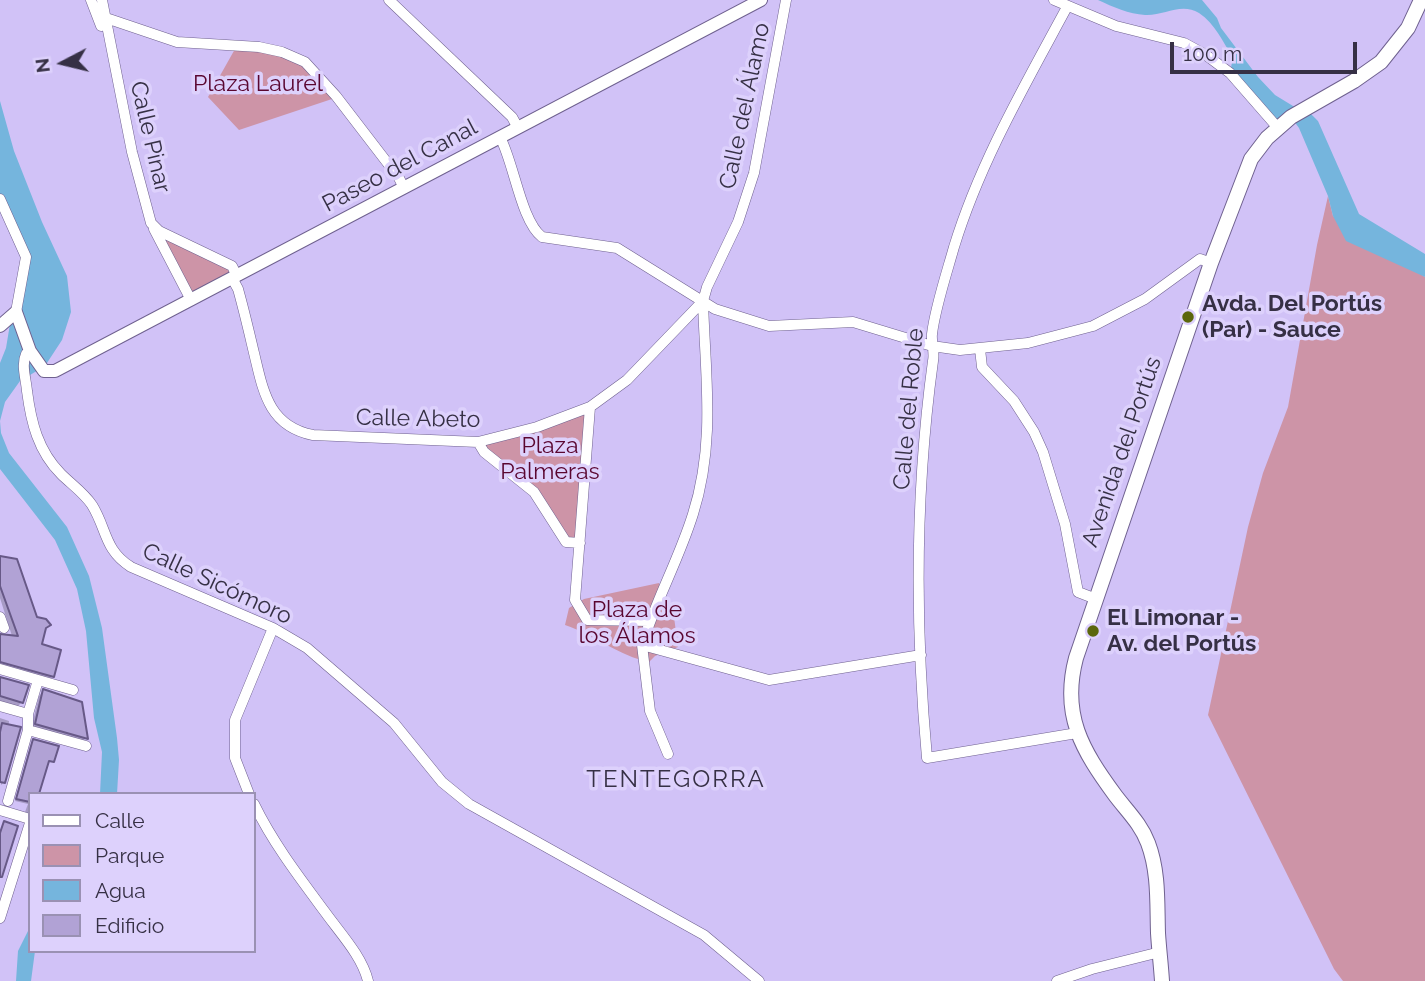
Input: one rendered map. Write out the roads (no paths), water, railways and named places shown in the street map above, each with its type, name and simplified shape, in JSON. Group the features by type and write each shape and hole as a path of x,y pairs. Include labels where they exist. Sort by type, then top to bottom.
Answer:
{"main road":[{"name":"Avenida del Portús","path":"1162,981 1157,884 1148,844 1135,820 1091,761 1077,733 1071,708 1071,679 1076,658 1211,263 1246,170 1261,145 1291,117 1354,81 1381,62 1408,29 1421,0"}],"street":[{"name":"Calle Pinar","path":"91,0 112,60"},
{"name":"Calle Pinar","path":"102,0 132,152 151,223 191,300"},
{"path":"388,0 512,117 518,128"},
{"name":"Paseo del Canal","path":"30,351 44,371 59,370 761,0"},
{"name":"Calle del Álamo","path":"642,645 649,621 694,514 705,456 709,402 703,301 707,286 738,222 750,189 760,148 786,0"},
{"path":"1054,0 1128,30 1184,43 1206,55 1230,73 1278,128"},
{"name":"Calle del Roble","path":"1067,7 987,159 954,247 932,335 934,357 921,461 919,551 927,758 1077,733"},
{"path":"105,20 110,19 177,41 270,48 304,62 336,96 404,188"},
{"path":"500,137 529,220 538,233 549,239 617,248 715,309 769,326 853,323 932,346 960,350 1028,343 1093,326 1145,299 1200,259 1211,263"},
{"path":"0,200 26,257 16,312 30,351"},
{"name":"Calle Pinar","path":"151,223 159,231 232,266 235,277"},
{"name":"Calle Abeto","path":"235,277 267,399 278,415 295,430 321,436 478,442 537,427 590,407 627,380 703,301"},
{"path":"0,326 16,312"},
{"path":"980,349 982,367 1014,401 1034,432 1057,493 1078,592 1096,599"},
{"name":"Calle Sicómoro","path":"30,351 23,363 29,408 37,436 53,465 90,502 114,553 131,567 273,628 307,648 394,723 442,782 469,804 704,935 760,981"},
{"path":"590,407 575,600 587,620 649,621"},
{"path":"478,442 484,452 534,492 566,542 580,543"},
{"path":"0,617 4,628"},
{"path":"248,792 234,758 235,720 273,628"},
{"path":"668,754 650,710 642,645 769,680 921,655"},
{"path":"0,669 73,690"},
{"path":"8,801 28,730 28,714 38,680"},
{"path":"0,706 28,714"},
{"path":"28,730 86,746"},
{"path":"256,808 271,838 340,932 365,971 368,981"},
{"path":"0,810 28,820"},
{"path":"0,918 28,827"},
{"path":"1057,981 1160,952"}],"water":[{"path":"1098,0 1202,0 1258,77 1275,95 1293,106 1306,109 1318,121 1359,214 1425,254 1425,277 1346,241 1333,216 1328,196 1299,128 1291,117 1278,128 1230,73 1233,57 1205,17 1186,9 1152,15 1139,14"},
{"path":"0,101 14,151 67,276 71,312 62,340 45,366 20,381 5,402 0,421 0,363 6,348 21,258 0,211"},
{"path":"0,421 1,433 9,453 67,527 89,576 102,628 117,738 117,792 100,792 102,752 94,718 86,631 77,589 55,540 0,469"},
{"path":"28,931 28,953 35,953 31,981 16,981 18,951"}],"place":[{"name":"Avda. Del Portús (Par) - Sauce","path":"1188,317"},
{"name":"El Limonar - Av. del Portús","path":"1093,631"}],"district":[{"name":"TENTEGORRA","path":"676,780"}],"park label":[{"name":"Plaza Laurel","path":"258,84"},
{"name":"Plaza Palmeras","path":"550,459"},
{"name":"Plaza de los Álamos","path":"637,623"}]}
